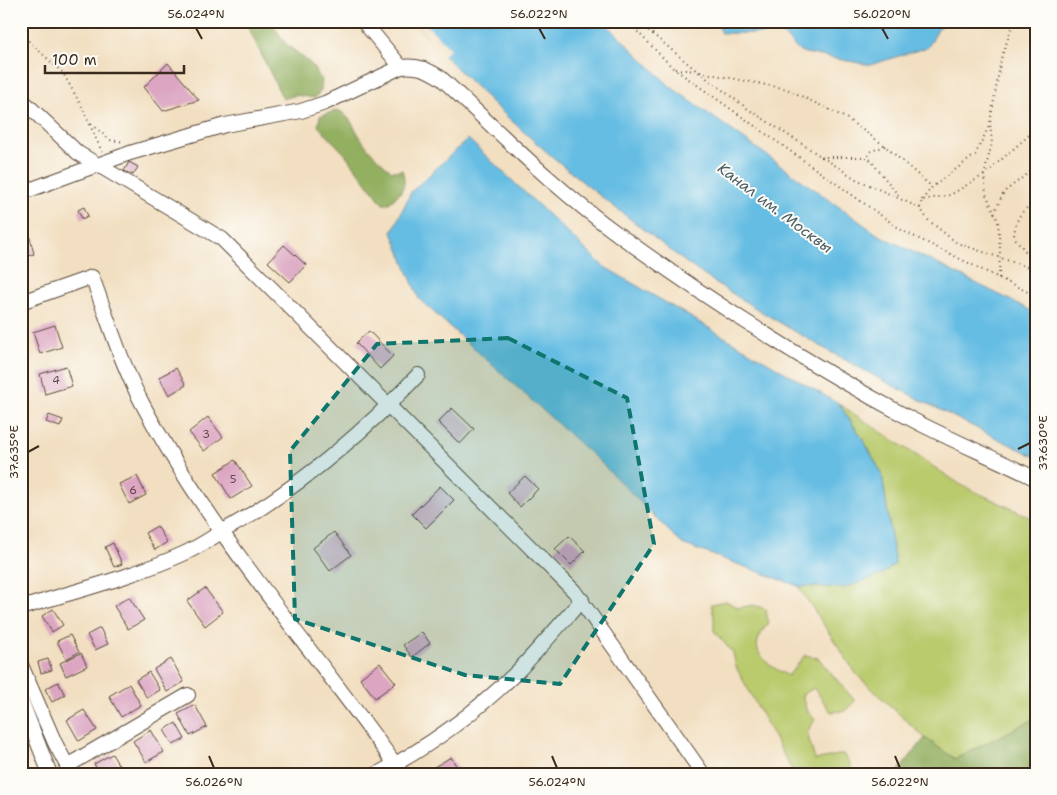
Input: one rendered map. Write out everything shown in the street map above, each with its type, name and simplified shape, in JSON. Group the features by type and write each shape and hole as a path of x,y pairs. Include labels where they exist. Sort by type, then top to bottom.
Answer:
{"street":[{"path":"363,21 401,68"},
{"path":"21,193 101,163 225,126 301,111 325,103 401,68 415,66 427,68 441,78 559,187 619,235 725,307 830,374 976,451 1036,479"},
{"path":"21,99 78,153 101,163 222,240 582,600 703,774"},
{"path":"21,302 92,277 136,391 220,533 398,769"},
{"path":"21,608 114,579 175,557 220,533 277,499 349,442 389,406 418,375"},
{"path":"377,774 398,769 490,696 518,670 582,600"},
{"path":"21,665 69,770 188,694"},
{"path":"21,700 50,774"}],"path":[{"path":"627,21 673,68 903,231 1036,296"},
{"path":"637,21 697,71 748,108 856,179 920,208 928,220 957,243 1036,270"},
{"path":"999,278 998,221 986,194 984,175 992,143 990,124 1001,59 1014,21"},
{"path":"21,34 63,73 86,116 101,163"},
{"path":"673,68 787,88 846,118 885,146 932,187"},
{"path":"920,208 922,200 932,187 975,154 990,124"},
{"path":"922,200 950,195 984,175 1036,129"},
{"path":"868,157 869,152 885,146"},
{"path":"821,157 868,157"},
{"path":"868,157 899,197"},
{"path":"994,213 1004,192 1036,167"},
{"path":"1036,204 1029,206 1019,216 1014,236 1026,252 1036,255"}],"highlighted area":[{"path":"508,338 627,398 654,544 560,684 465,675 295,619 290,451 377,344"}],"green space":[{"path":"245,21 270,21 286,44 310,63 322,80 321,90 315,98 296,95 283,99"},
{"path":"338,110 347,116 364,143 381,162 392,171 402,170 404,185 397,196 388,204 383,204 345,154 318,126 320,116"},
{"path":"839,404 961,485 1036,520 1036,718 955,759 925,738 857,675 798,586 843,588 895,564 882,474 864,441"},
{"path":"726,601 738,608 753,605 766,609 768,624 761,633 758,642 760,655 765,661 788,676 805,655 818,658 855,701 845,711 831,712 814,688 802,695 806,709 815,720 807,732 815,760 843,754 851,765 849,774 794,774 736,667 733,653 714,631 714,617 711,604"},
{"path":"1036,718 1036,774 896,774 925,738 955,759"}],"water":[{"name":"Канал им. Москвы","path":"413,21 603,21 671,87 877,234 1036,313 1036,457 950,415 824,348 702,274 578,178 520,129 465,76"},
{"path":"717,21 943,21 928,47 870,65 800,52 783,34 721,33"},
{"path":"468,139 603,266 839,404 864,441 882,474 895,564 881,575 843,588 798,586 682,544 597,459 419,299 392,232 411,192"}],"pier":[{"path":"423,21 450,49 443,56 415,23"}],"building":[{"path":"168,63 199,100 163,111 144,87"},
{"path":"129,162 138,167 133,175 124,171"},
{"path":"84,207 88,216 82,219 78,210"},
{"path":"21,227 28,230 34,254 25,257 21,246"},
{"path":"284,245 306,265 290,282 268,262"},
{"path":"55,325 62,347 40,354 33,332"},
{"path":"369,331 393,356 380,369 356,343"},
{"path":"66,366 72,386 45,394 40,374"},
{"path":"176,368 186,385 169,395 159,377"},
{"path":"452,408 474,429 460,444 438,422"},
{"path":"49,415 63,420 60,427 46,422"},
{"path":"208,417 223,437 204,451 189,432"},
{"path":"235,460 252,486 231,499 215,473"},
{"path":"137,476 146,495 129,504 119,484"},
{"path":"525,476 538,489 520,507 507,493"},
{"path":"440,486 454,500 426,528 412,514"},
{"path":"157,526 167,542 155,550 145,533"},
{"path":"334,532 351,555 330,571 313,548"},
{"path":"569,536 585,551 571,565 555,549"},
{"path":"113,543 122,564 114,567 105,547"},
{"path":"205,588 223,612 205,626 187,601"},
{"path":"129,597 144,620 128,629 114,606"},
{"path":"53,609 63,625 52,632 42,616"},
{"path":"100,628 108,644 95,650 87,635"},
{"path":"422,632 430,643 412,657 403,645"},
{"path":"70,635 79,652 66,659 57,641"},
{"path":"81,653 87,666 66,676 60,663"},
{"path":"48,659 52,670 41,673 38,662"},
{"path":"171,659 184,682 167,692 154,669"},
{"path":"380,663 396,683 375,698 360,678"},
{"path":"149,672 160,690 147,698 136,680"},
{"path":"58,682 65,695 52,702 45,689"},
{"path":"129,684 141,705 121,717 109,696"},
{"path":"195,705 207,727 190,736 178,714"},
{"path":"84,710 97,730 79,741 67,720"},
{"path":"176,723 185,739 173,745 164,730"},
{"path":"151,730 164,752 146,762 133,741"},
{"path":"112,754 124,774 100,774 94,764"},
{"path":"451,757 461,774 431,774 429,770"}]}
